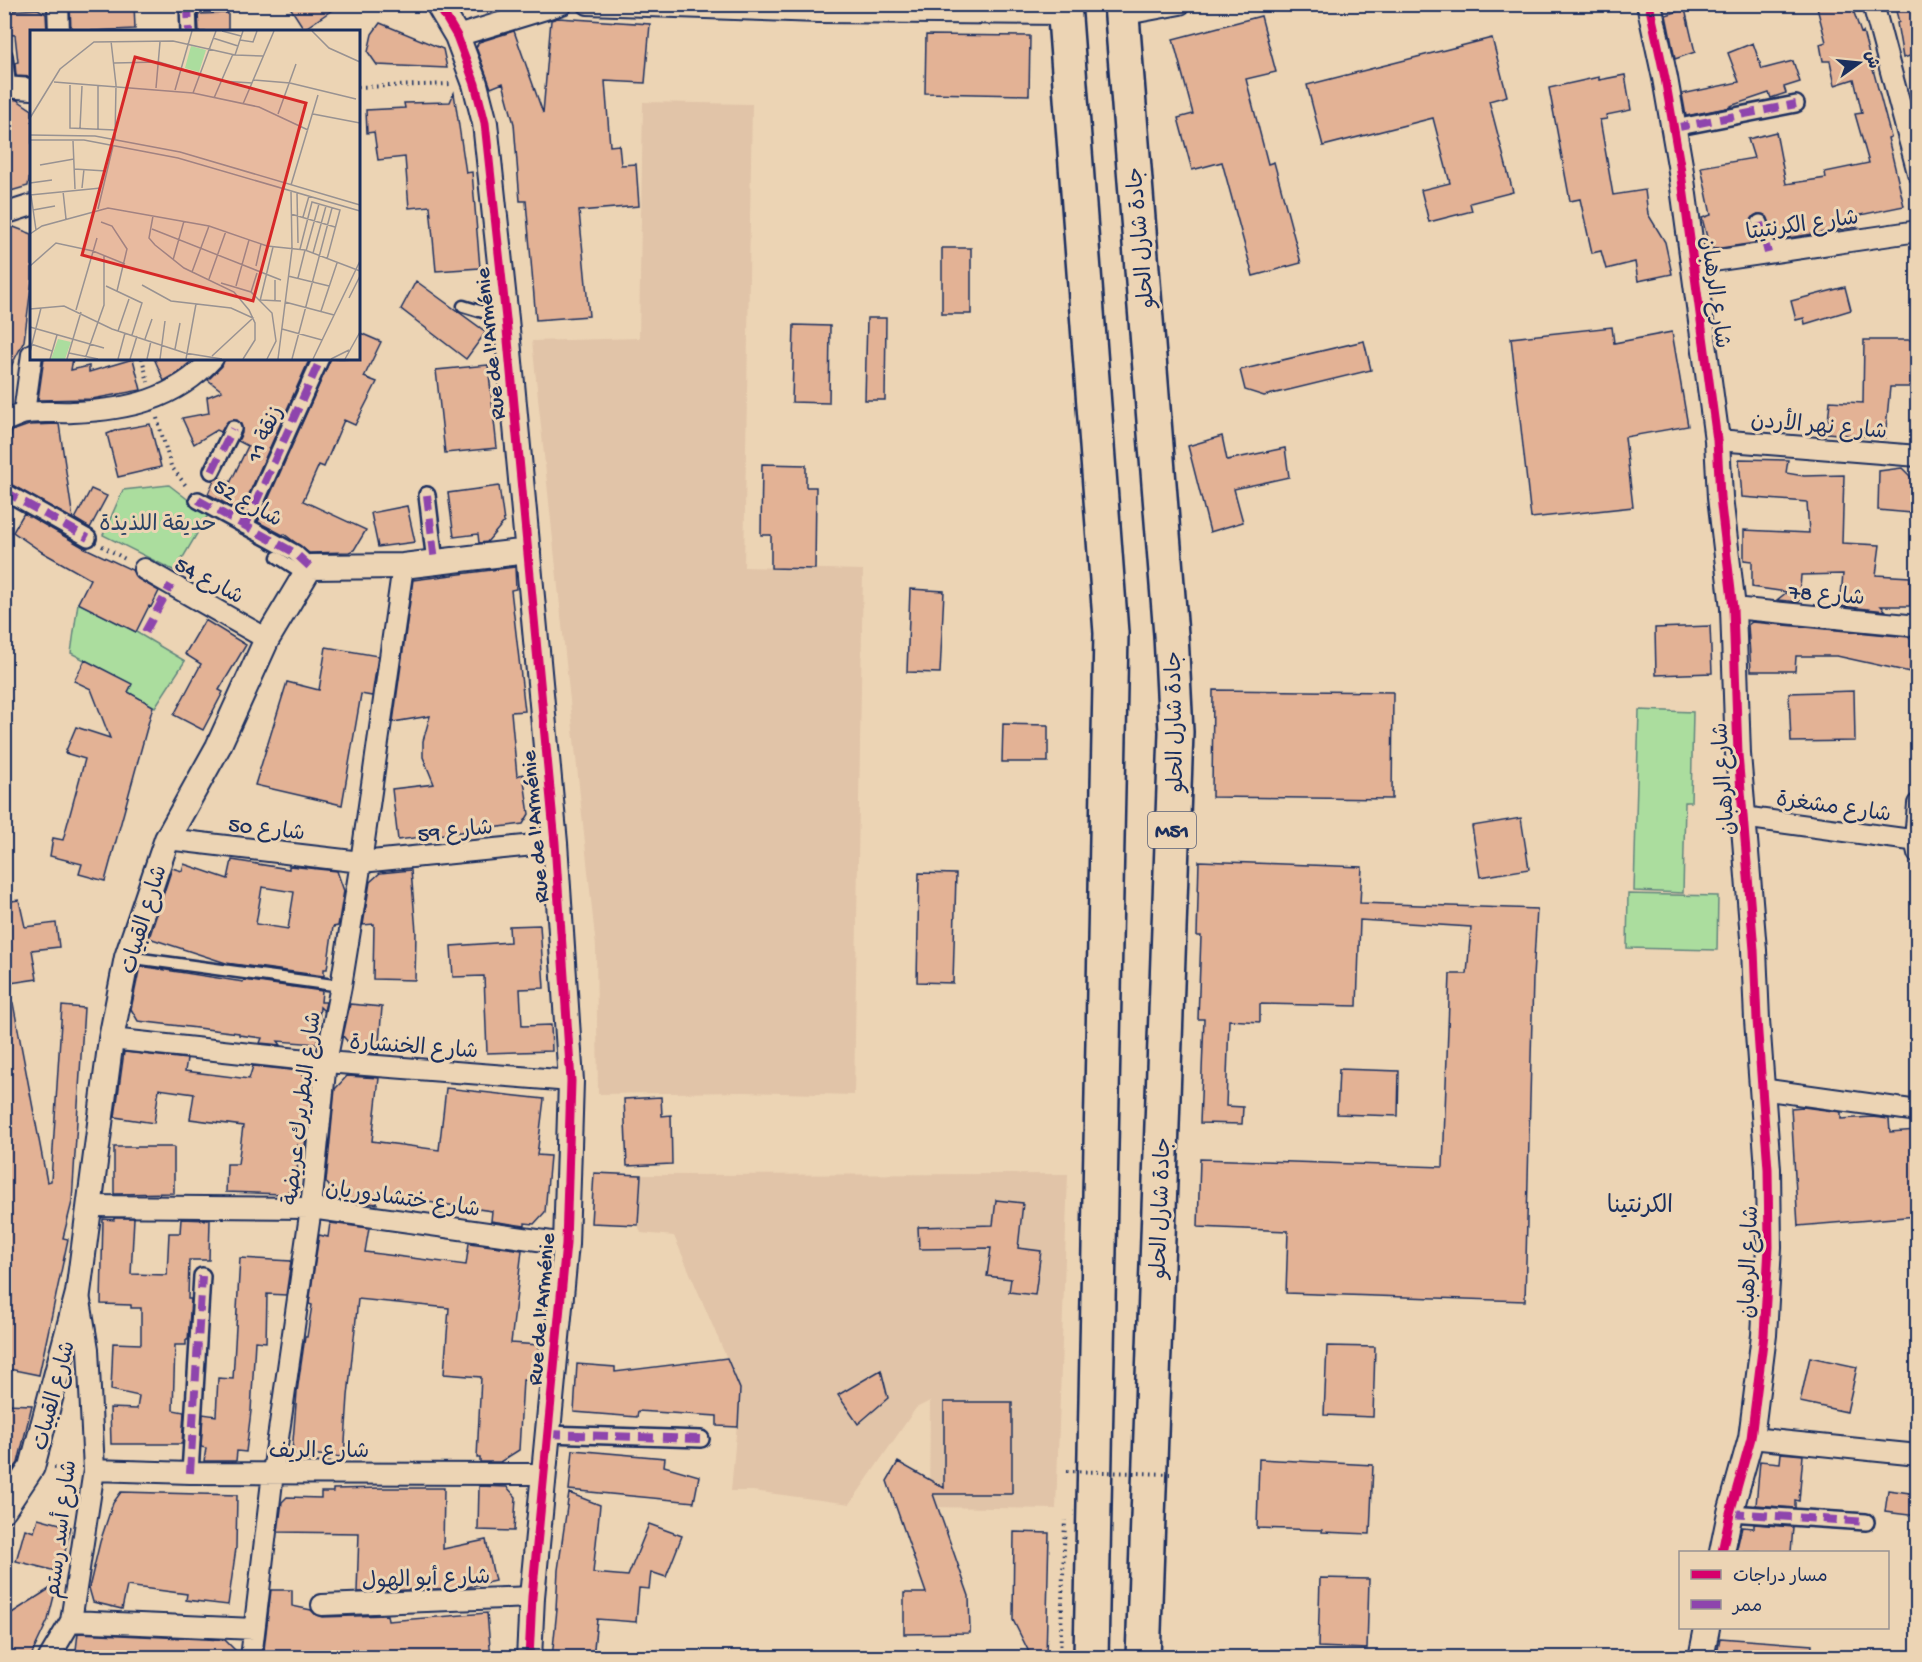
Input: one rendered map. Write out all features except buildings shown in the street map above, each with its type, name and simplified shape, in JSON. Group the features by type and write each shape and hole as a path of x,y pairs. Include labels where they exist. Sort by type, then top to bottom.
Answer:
{"highway":[{"path":"1064,9 1112,633 1091,1658"},
{"name":"جادة شارل الحلو","path":"1121,10 1171,623 1176,732 1143,1658"}],"street":[{"path":"58,4 59,30"},
{"path":"188,4 189,30"},
{"name":"Rue de l'Arménie","path":"438,4 458,36 475,84 485,123 506,319 555,843 571,1081 566,1244 532,1597 529,1658"},
{"path":"458,36 562,4"},
{"path":"588,4 1064,9"},
{"path":"1121,10 1180,4"},
{"name":"شارع الرهبان","path":"1649,4 1674,128 1717,440 1720,497 1733,608 1738,754 1754,950 1761,1089 1768,1169 1769,1247 1764,1335 1751,1438 1730,1513 1722,1551"},
{"path":"1873,4 1917,173"},
{"path":"4,56 6,87 30,89"},
{"path":"1674,128 1796,104"},
{"path":"4,214 30,206"},
{"path":"1760,224 1768,253"},
{"name":"شارع الكرنتيتا","path":"1693,264 1917,231"},
{"path":"24,413 31,360"},
{"path":"4,421 24,413 95,411 166,395 183,385 211,360"},
{"name":"زنقة 11","path":"245,526 320,360"},
{"path":"212,471 233,429"},
{"name":"شارع نهر الأردن","path":"1717,440 1917,456"},
{"path":"4,491 88,538"},
{"path":"427,495 435,562"},
{"name":"شارع 52","path":"198,500 295,554 308,571"},
{"path":"308,571 403,566 528,551"},
{"name":"شارع البطريرك عريضة","path":"251,1658 273,1473 311,1208 326,1062 361,862 403,566"},
{"name":"شارع 54","path":"144,570 267,639"},
{"name":"شارع القبيات","path":"4,1509 32,1467 78,1293 111,1039 127,957 167,838 218,747 267,639 308,571"},
{"name":"شارع 78","path":"1733,608 1917,626"},
{"path":"1917,804 1917,845"},
{"name":"شارع مشغرة","path":"1743,817 1917,845"},
{"name":"شارع 50","path":"167,838 361,862"},
{"name":"شارع 59","path":"361,862 555,843"},
{"name":"شارع الخنشارة","path":"111,1039 326,1062 571,1081"},
{"path":"1761,1089 1917,1110"},
{"name":"شارع ختشادوريان","path":"88,1206 311,1208 566,1244"},
{"path":"190,1473 202,1276"},
{"name":"شارع أسد رستم","path":"49,1658 71,1621 94,1470 88,1348 78,1293"},
{"path":"547,1434 701,1439"},
{"path":"1751,1438 1917,1455"},
{"name":"شارع الريف","path":"94,1470 190,1473 543,1474"},
{"path":"1730,1513 1866,1522"},
{"name":"شارع أبو الهول","path":"322,1605 532,1597"},
{"path":"71,1621 254,1629"},
{"path":"1701,1658 1707,1629"}],"lane":[{"path":"463,306 506,319"},
{"path":"277,557 308,571"},
{"path":"127,957 341,986"}],"path":[{"path":"360,87 475,84"},
{"path":"32,1467 94,1470"},
{"path":"1067,1471 1170,1474"},
{"path":"1060,1658 1065,1515"}],"shaded area":[{"path":"643,102 752,104 744,567 863,570 854,1095 742,1092 598,1094 596,947 532,341 639,338"},
{"path":"1068,1174 1056,1509 929,1507 930,1401 916,1408 850,1504 753,1491 731,1491 740,1389 674,1236 641,1233 638,1225 641,1175"}],"green space":[{"name":"حديقة اللذيذة","path":"169,485 208,515 175,571 103,535 123,490"},
{"path":"78,603 136,632 185,661 155,707 128,692 131,684 71,653"},
{"path":"1639,710 1693,712 1691,802 1685,802 1683,893 1634,891"},
{"path":"1628,894 1718,896 1717,950 1627,948"}],"marked path":[{"path":"188,4 189,30"},
{"path":"4,56 8,88"},
{"path":"1674,128 1796,104"},
{"path":"1760,223 1768,253"},
{"path":"245,526 320,360"},
{"path":"212,471 233,429"},
{"path":"4,491 88,538"},
{"path":"427,495 435,562"},
{"path":"198,500 295,553 310,567"},
{"path":"145,632 171,585"},
{"path":"190,1473 202,1276"},
{"path":"547,1434 701,1439"},
{"path":"1730,1513 1866,1522"}],"cycle path":[{"path":"438,4 457,36 475,84 485,123 506,319 555,843 571,1081 566,1244 532,1597 529,1658"},
{"path":"1649,4 1680,165 1717,440 1720,497 1733,608 1738,754 1754,950 1768,1169 1769,1247 1764,1335 1751,1438 1730,1513 1722,1551"}],"district":[{"name":"الكرنتينا","path":"1640,1204"}]}
